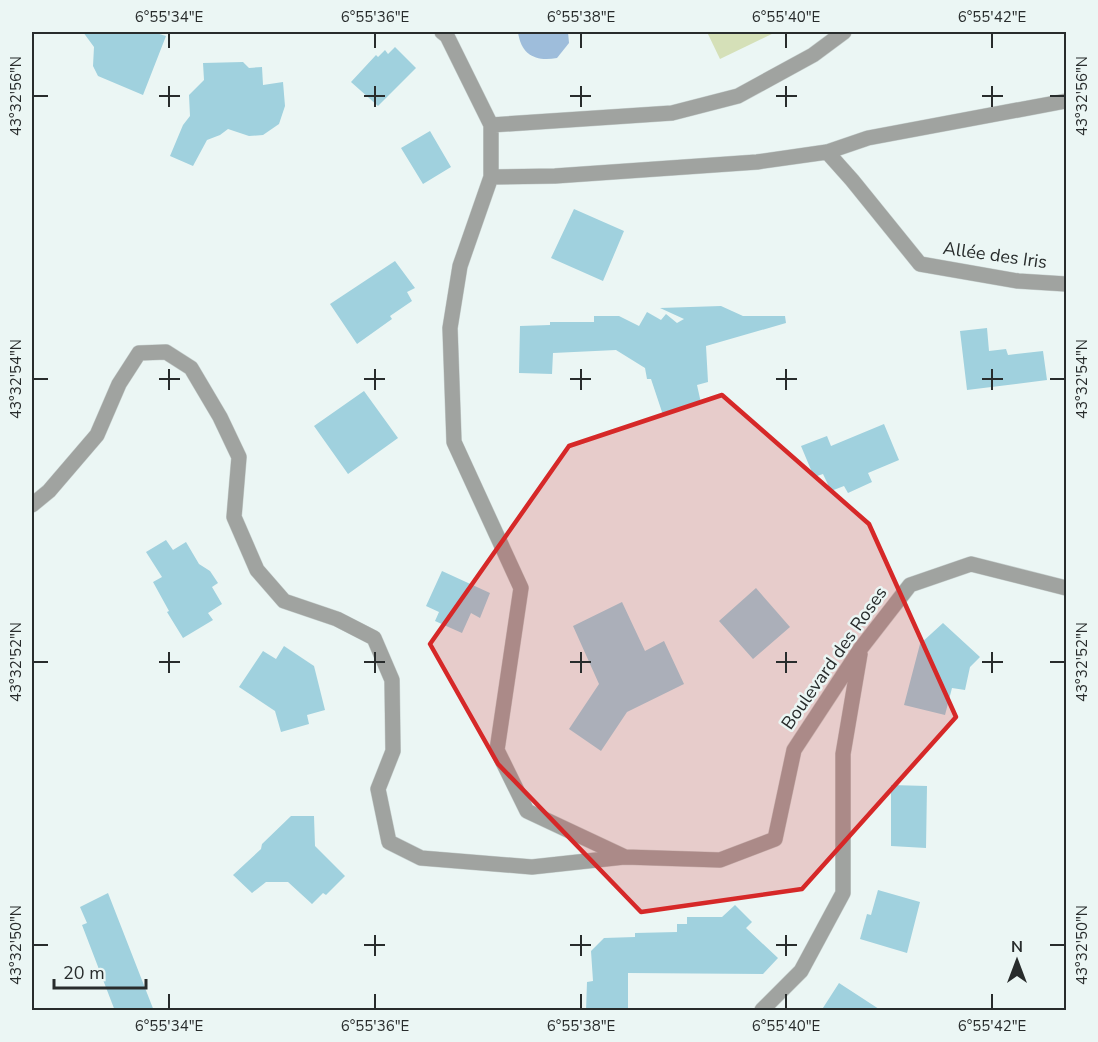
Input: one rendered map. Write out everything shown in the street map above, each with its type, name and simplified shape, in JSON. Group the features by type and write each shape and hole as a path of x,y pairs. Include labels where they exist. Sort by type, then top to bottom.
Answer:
{"street":[{"path":"446,33 491,125 672,113 738,96 813,55 844,32"},
{"path":"491,177 555,176 757,162 827,152 868,138 1066,101"},
{"name":"Boulevard des Roses","path":"491,125 491,177 460,266 450,328 454,442 521,588 497,750 527,811 625,857 720,860 776,838 794,750 861,648 910,585 971,564 1066,588"},
{"name":"Allée des Iris","path":"827,152 920,264 1018,281 1066,284"},
{"path":"32,505 49,491 98,435 119,384 139,353 166,352 191,368 220,417 239,457 234,517 257,570 284,601 337,620 374,638 392,680 393,751 378,789 389,842 421,858 532,867 625,857"},
{"path":"762,1011 801,971 843,892 843,754 861,648"}],"highlighted area":[{"path":"722,395 869,524 956,717 802,889 641,912 498,764 430,644 569,446"}],"green space":[{"path":"707,32 776,32 720,59"}],"water":[{"path":"518,32 568,32 569,43 557,58 536,58 522,46"}],"building":[{"path":"83,32 153,32 166,36 143,95 98,76 93,66 94,47"},
{"path":"395,47 416,68 378,106 351,82 376,55 378,57 385,50 388,54"},
{"path":"243,62 249,68 262,67 263,85 283,82 285,106 279,124 263,135 249,136 228,129 207,140 193,166 170,156 183,125 190,116 189,95 204,80 203,63"},
{"path":"430,131 451,167 423,184 401,148"},
{"path":"574,209 624,231 603,281 551,258"},
{"path":"395,261 415,288 407,292 412,301 390,316 392,319 357,344 330,304"},
{"path":"721,306 743,316 785,316 786,323 706,346 708,382 697,385 701,403 663,415 651,379 647,379 645,368 616,350 553,353 552,374 519,373 520,326 550,325 550,322 594,322 594,316 619,316 639,326 647,312 661,320 666,314 677,323 684,319 660,308"},
{"path":"987,328 989,351 1006,349 1008,355 1043,351 1047,380 967,390 960,331"},
{"path":"364,391 398,438 348,474 314,426"},
{"path":"884,424 899,460 868,473 872,482 848,493 844,486 831,491 823,474 814,477 801,446 827,436 831,446"},
{"path":"166,540 173,550 186,542 199,564 210,571 218,583 212,587 222,604 208,613 213,620 183,638 167,612 169,611 153,582 162,577 146,552"},
{"path":"442,571 490,593 480,618 471,613 462,633 435,621 439,612 426,606"},
{"path":"756,588 790,627 753,659 719,621"},
{"path":"622,602 645,651 664,641 684,684 627,712 601,751 569,729 599,684 573,626"},
{"path":"943,623 980,657 970,667 965,690 952,688 945,715 904,705 920,644"},
{"path":"284,646 314,666 325,710 307,715 309,724 281,732 275,711 239,687 263,651 276,659"},
{"path":"891,785 927,786 926,848 891,846"},
{"path":"291,816 314,816 315,846 345,876 326,895 323,893 312,904 288,882 266,882 252,893 233,875"},
{"path":"878,890 920,902 907,953 860,939 867,914 871,915"},
{"path":"108,893 154,1011 115,1011 82,925 87,923 80,907"},
{"path":"735,905 752,922 746,928 778,958 763,974 628,973 628,1011 586,1011 587,982 593,981 591,951 604,938 635,937 635,933 677,932 677,924 687,924 687,917 722,917"},
{"path":"839,983 882,1011 821,1011"}]}
